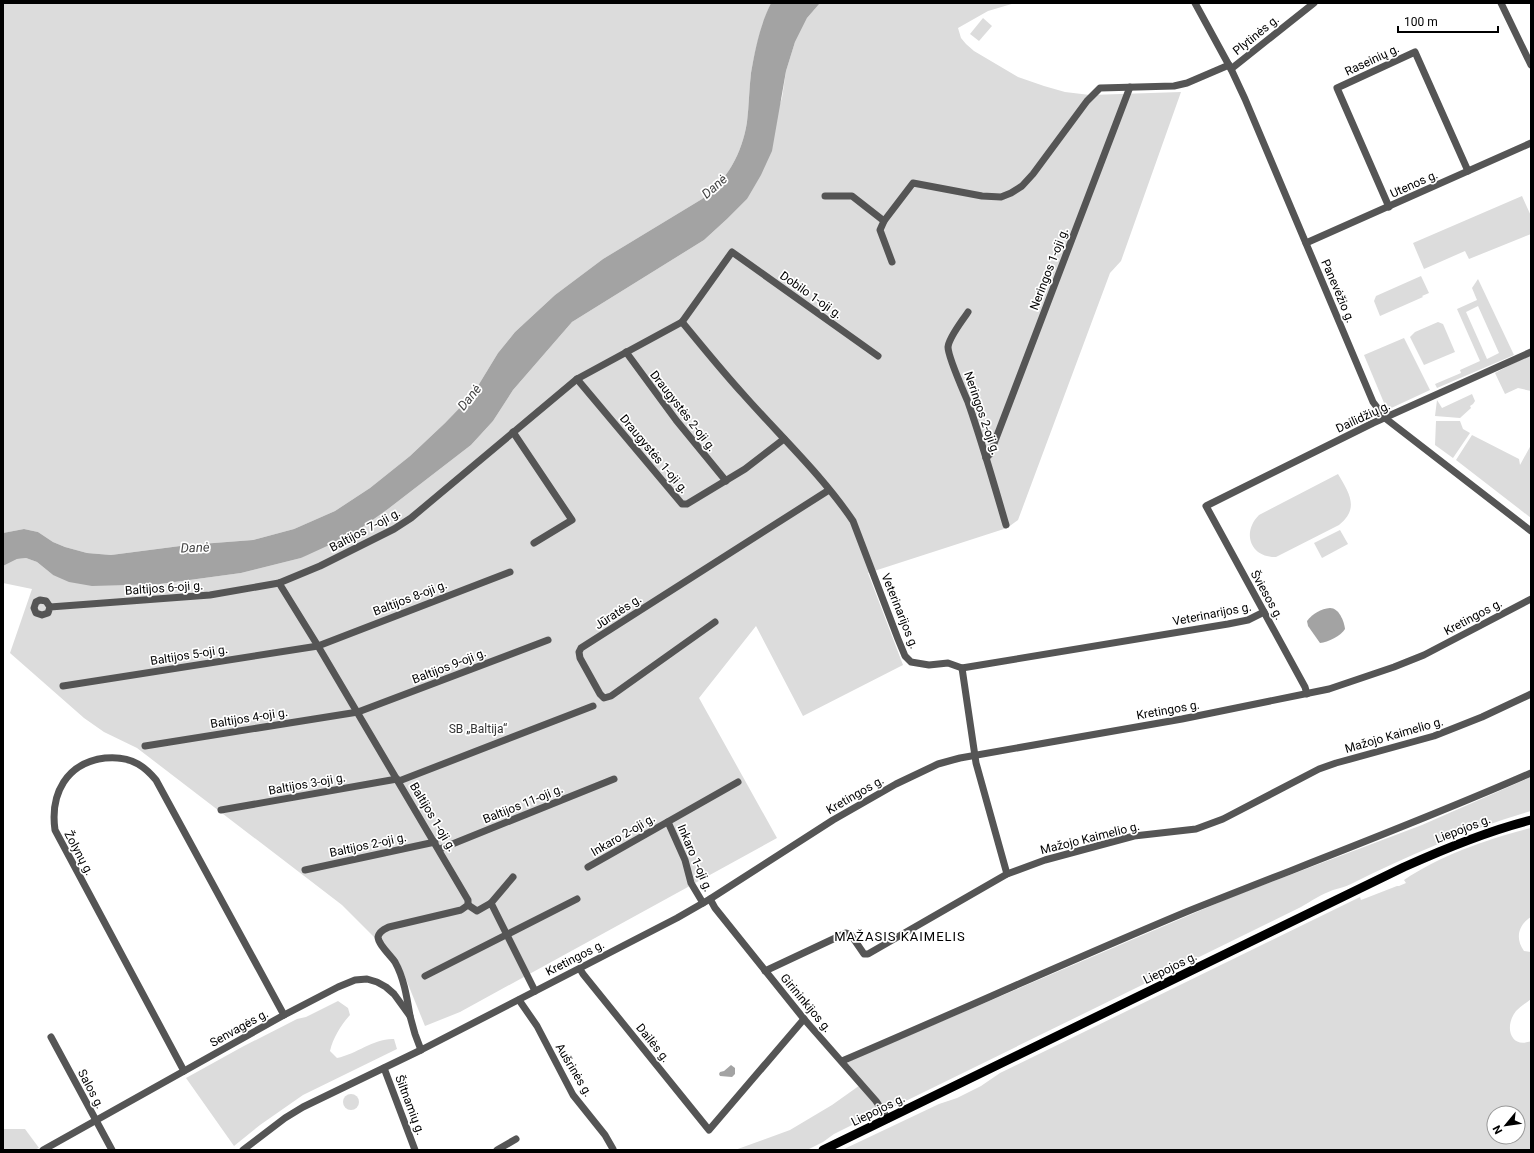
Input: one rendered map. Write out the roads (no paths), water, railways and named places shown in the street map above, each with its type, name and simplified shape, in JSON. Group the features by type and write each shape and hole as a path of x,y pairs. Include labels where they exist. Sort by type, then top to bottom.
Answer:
{"main road":[{"name":"Liepojos g.","path":"823,1150 1404,867 1497,829 1531,820"}],"street":[{"name":"Panevėžio g.","path":"1195,3 1230,67 1373,402 1385,418 1531,531"},
{"name":"Plytinės g.","path":"884,221 913,183 982,196 1001,197 1011,193 1022,186 1033,174 1087,101 1100,88 1174,86 1187,83 1230,67 1314,3"},
{"path":"1501,3 1530,62"},
{"name":"Raseinių g.","path":"1389,207 1337,88 1415,52 1468,171"},
{"name":"Neringos 1-oji g.","path":"986,458 990,454 1130,87"},
{"name":"Utenos g.","path":"1306,243 1531,143"},
{"path":"825,196 852,196 884,221 880,230 892,262"},
{"name":"Dobilo 1-oji g.","path":"682,322 732,252 878,356"},
{"name":"Neringos 2-oji g.","path":"968,312 950,339 948,346 968,402 1006,525"},
{"name":"Baltijos 7-oji g.","path":"279,583 320,566 401,525 577,379 682,322"},
{"name":"Veterinarijos g.","path":"682,322 743,394 829,490 853,521 905,656 911,662 929,665 948,663 962,668 1228,624 1248,620 1264,612"},
{"name":"Draugystės 2-oji g.","path":"626,352 676,420 726,482"},
{"name":"Dailidžių g.","path":"1206,506 1373,423 1531,352"},
{"name":"Draugystės 1-oji g.","path":"577,379 682,504 687,504 726,482 784,439"},
{"path":"513,432 572,520 534,543"},
{"name":"Jūratės g.","path":"715,622 610,696 604,698 600,694 580,658 579,652 581,648 829,490"},
{"name":"Šviesos g.","path":"1206,506 1305,687 1307,694"},
{"name":"Baltijos 8-oji g.","path":"318,646 510,572"},
{"name":"Baltijos 6-oji g.","path":"50,607 210,595 279,583"},
{"name":"Baltijos 1-oji g.","path":"279,583 436,842 466,894 468,905"},
{"name":"Kretingos g.","path":"243,1150 285,1118 303,1107 421,1050 580,969 703,903 833,820 896,784 938,764 974,755 1182,719 1307,694 1374,674 1414,659 1531,599"},
{"name":"Baltijos 9-oji g.","path":"358,712 548,640"},
{"name":"Baltijos 5-oji g.","path":"63,686 318,646"},
{"path":"962,668 974,755 1007,874"},
{"name":"Mažojo Kaimelio g.","path":"766,971 846,933 850,935 864,954 868,954 1007,874 1045,860 1134,836 1196,829 1222,819 1319,769 1440,734 1482,717 1531,694"},
{"name":"Baltijos 3-oji g.","path":"221,810 398,780 593,706"},
{"name":"Baltijos 4-oji g.","path":"145,746 358,712"},
{"name":"Žolynų g.","path":"184,1071 55,830 53,819 54,808 59,790 67,778 82,766 99,759 119,758 138,764 156,780 284,1015"},
{"name":"Liepojos g.","path":"842,1062 980,1002 1076,958 1531,773"},
{"name":"Baltijos 11-oji g.","path":"440,849 614,779"},
{"name":"Inkaro 2-oji g.","path":"588,867 738,782"},
{"name":"Inkaro 1-oji g.","path":"668,822 687,866 691,883 703,903"},
{"name":"Baltijos 2-oji g.","path":"306,870 436,842"},
{"path":"410,1016 401,976 395,963 380,943 378,936 389,927 461,910 468,905 477,911 491,903 513,877"},
{"path":"425,976 577,899"},
{"name":"Girininkijos g.","path":"710,899 715,908 804,1019 876,1100 888,1119"},
{"path":"491,903 536,991"},
{"name":"Dailės g.","path":"580,969 709,1130 804,1019"},
{"name":"Senvagės g.","path":"43,1150 284,1015 355,980 367,979 386,987 410,1016 421,1050"},
{"name":"Aušrinės g.","path":"519,1000 537,1026 573,1095 606,1135 613,1149"},
{"name":"Salos g.","path":"51,1037 112,1150"},
{"name":"Šiltnamių g.","path":"384,1068 415,1150"},
{"path":"497,1150 516,1139"}],"water":[{"name":"Danė","path":"771,3 820,3 807,18 795,42 786,71 772,151 761,175 747,199 704,240 572,322 513,390 493,421 471,445 388,509 351,535 301,558 241,573 160,584 92,586 69,582 53,575 37,562 26,558 17,559 3,566 3,533 24,529 38,532 53,542 65,547 87,553 111,555 188,545 253,540 294,529 335,511 370,488 410,456 473,394 498,353 515,332 555,295 603,259 702,199 711,192 726,175 737,155 745,134 754,55 758,38"},
{"path":"1330,608 1336,610 1344,622 1345,629 1341,634 1334,638 1320,643 1308,626 1307,621 1317,612"},
{"path":"731,1065 735,1068 735,1074 732,1077 720,1076 720,1072 724,1071"}],"district":[{"name":"MAŽASIS KAIMELIS","path":"900,936"}],"park label":[{"name":"SB „Baltija“","path":"478,729"}]}
